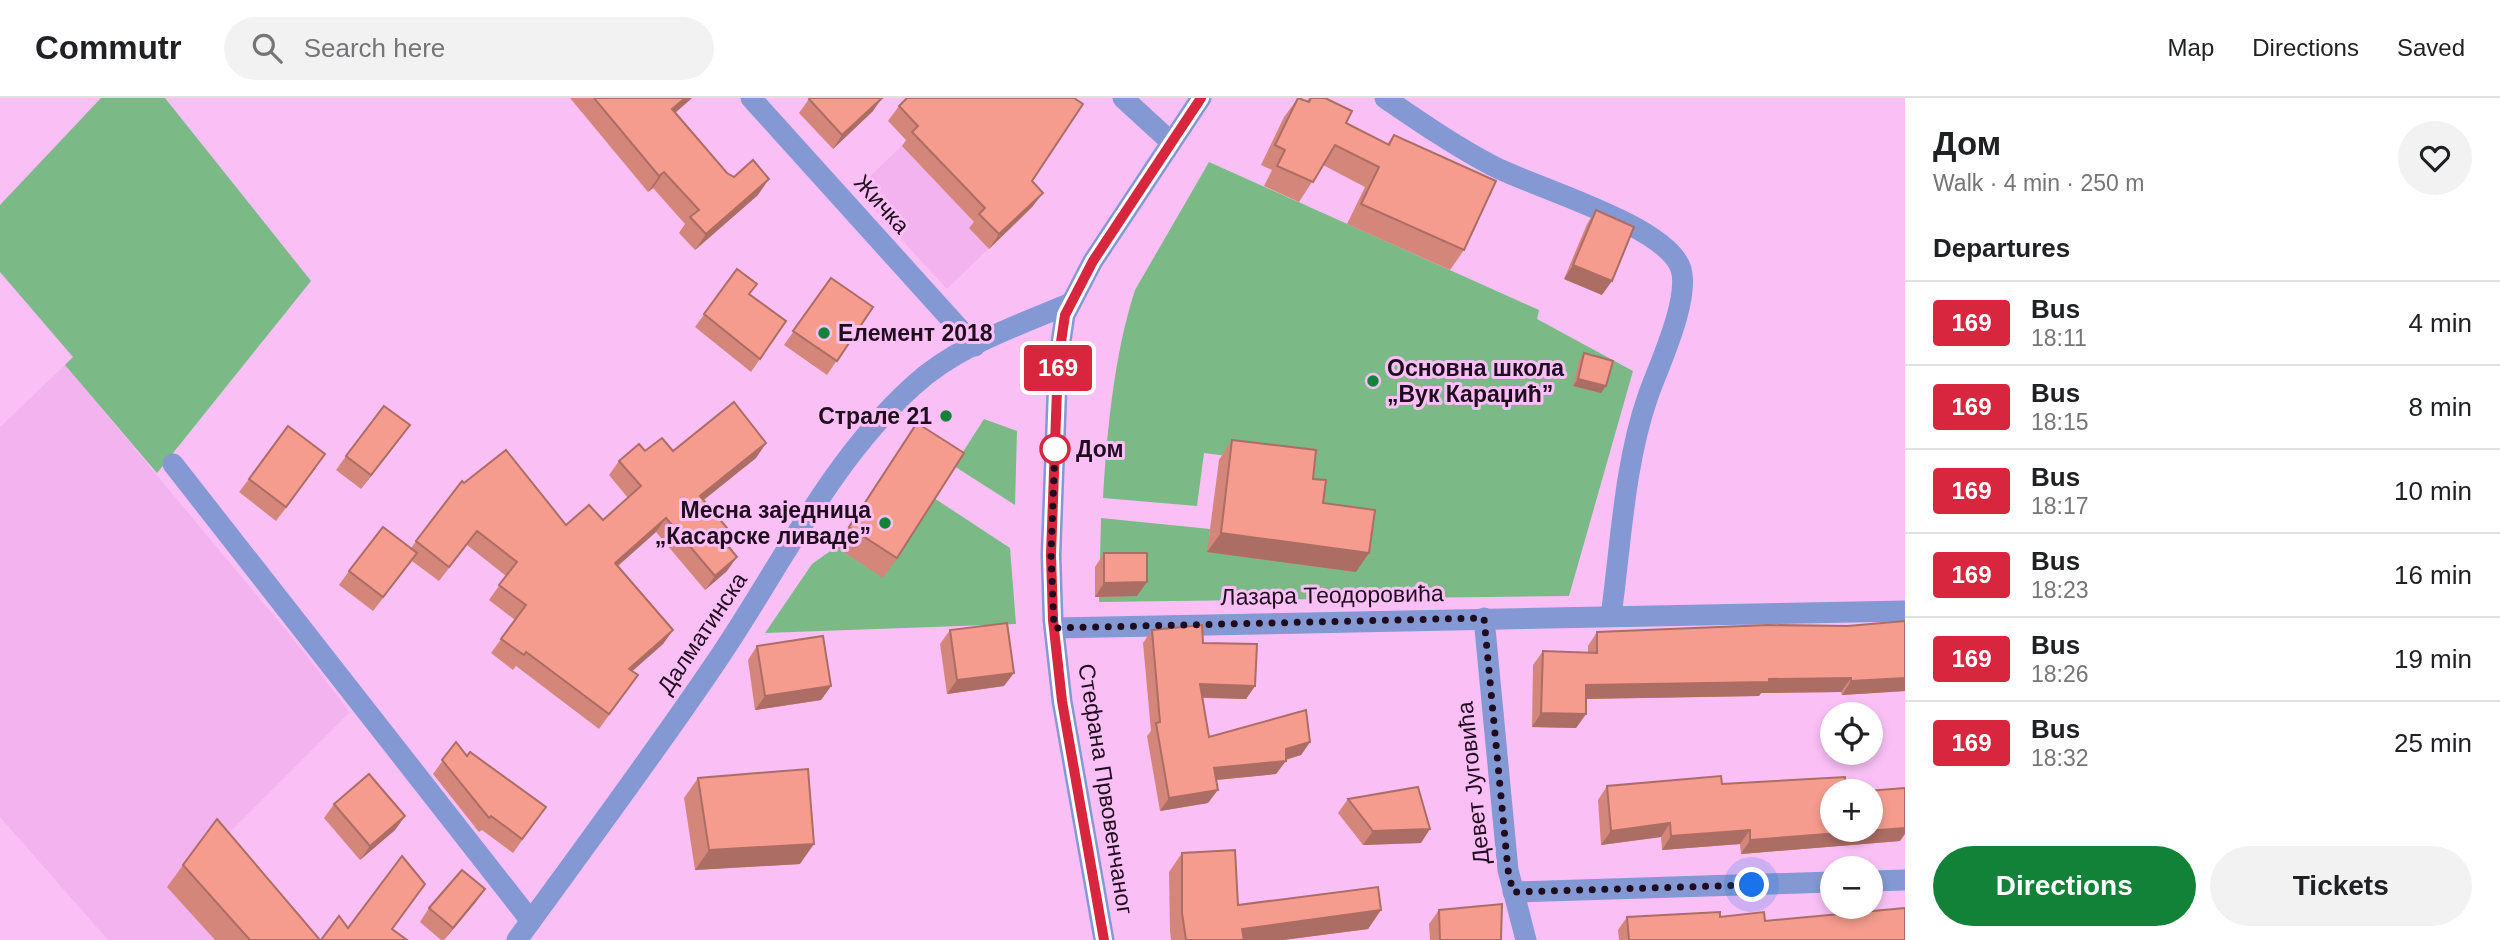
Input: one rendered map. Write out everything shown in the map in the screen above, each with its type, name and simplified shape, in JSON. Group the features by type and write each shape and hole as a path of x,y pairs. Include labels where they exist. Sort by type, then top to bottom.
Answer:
{"street":[{"name":"Жичка","path":"751,98 975,346"},
{"path":"1123,98 1171,142"},
{"name":"Стефана Првовенчаног","path":"1104,940 1062,701 1054,628 1051,555 1058,362 1065,315 1093,261 1201,98"},
{"path":"1385,98 1455,145 1495,167 1641,231 1672,255 1681,269 1682,290 1645,405 1632,465 1611,616"},
{"name":"Далматинска","path":"517,940 715,664 820,499 862,440 912,386 944,361 1071,303"},
{"path":"173,464 531,921"},
{"name":"Лазара Теодоровића","path":"1054,628 1905,611"},
{"name":"Девет Југовића","path":"1484,618 1508,870 1526,940"},
{"path":"1883,881 1905,880"},
{"path":"1513,892 1820,882"}],"shaded area":[{"path":"940,109 1032,207 947,289 856,190"},
{"path":"65,365 291,636 350,712 210,852 285,940 108,940 0,817 0,427"}],"green space":[{"path":"101,98 165,98 311,281 157,473 65,365 73,357 0,272 0,205"},
{"name":"Основна школа „Вук Караџић”","path":"1209,162 1539,310 1537,319 1633,371 1569,596 1099,602 1101,518 1210,529 1208,552 1227,456 1204,453 1197,506 1103,498 1113,393 1122,340 1135,290"},
{"path":"984,419 1017,431 1015,505 954,466"},
{"path":"934,498 1010,548 1016,624 765,633 812,564 836,547 883,577"}],"building":[{"path":"594,98 685,98 672,109 727,173 734,177 753,160 769,179 706,234 690,217 699,210 664,172 659,176"},
{"path":"810,98 882,98 842,135"},
{"path":"907,98 1074,98 1083,104 1032,181 1043,193 999,234 979,214 985,208 912,132 918,126 899,106"},
{"path":"1298,98 1309,102 1311,98 1325,98 1352,111 1346,123 1389,145 1394,135 1496,181 1464,250 1361,204 1379,167 1335,145 1313,182 1277,166 1285,150 1275,145"},
{"path":"1596,210 1634,227 1612,281 1573,265"},
{"path":"737,269 757,284 749,294 786,321 760,359 704,314"},
{"name":"Елемент 2018","path":"831,278 873,307 837,361 793,331"},
{"path":"1584,353 1613,361 1606,386 1578,379"},
{"path":"734,402 766,443 700,496 727,528 719,535 737,557 715,576 666,518 615,563 673,630 629,669 638,675 609,714 526,652 524,655 501,639 526,605 499,585 517,562 477,531 449,567 416,541 462,481 464,483 506,450 566,525 589,505 603,520 641,486 619,461 639,444 645,451 662,438 673,451"},
{"path":"384,406 410,425 371,475 346,456"},
{"name":"Месна заједница „Касарске ливаде”","path":"917,423 964,453 897,558 849,527"},
{"path":"288,426 325,454 286,507 249,479"},
{"path":"1232,440 1316,450 1313,479 1326,480 1323,503 1375,510 1369,553 1221,533"},
{"path":"383,527 417,553 383,597 349,571"},
{"path":"1104,553 1147,553 1147,582 1104,583"},
{"path":"1905,621 1905,678 1586,685 1586,714 1541,713 1543,651 1597,653 1597,632 1768,625 1848,626"},
{"path":"1007,623 1014,673 957,680 950,630"},
{"path":"1202,625 1203,643 1257,644 1255,686 1200,684 1209,737 1306,710 1310,742 1286,749 1286,761 1214,768 1218,790 1169,798 1156,723 1160,722 1152,630"},
{"path":"823,636 831,686 765,696 757,646"},
{"path":"456,742 467,756 470,752 546,807 522,839 491,816 489,818 442,760"},
{"path":"808,769 814,844 709,850 698,778"},
{"path":"369,774 405,816 370,846 334,804"},
{"path":"1721,776 1722,784 1845,777 1845,779 1820,779 1820,835 1750,840 1750,830 1671,836 1670,823 1611,831 1607,786"},
{"path":"1418,787 1430,829 1373,831 1348,799"},
{"path":"1905,788 1905,828 1883,830 1883,790"},
{"path":"217,819 320,940 250,940 183,865"},
{"path":"1235,850 1238,905 1378,887 1381,910 1242,929 1244,940 1186,940 1182,913 1182,853"},
{"path":"402,856 425,884 392,929 407,940 321,940 339,916 348,928"},
{"path":"462,870 485,889 453,928 429,908"},
{"path":"1502,904 1501,940 1440,940 1439,910"},
{"path":"1905,908 1905,940 1629,940 1627,917 1720,912 1720,917 1764,912 1765,921 1820,916 1820,919 1883,919 1883,910"}],"bus line":[{"name":"169","path":"1104,940 1062,701 1053,620 1051,555 1058,362 1065,315 1093,261 1201,98"}],"place":[{"name":"Елемент 2018","path":"824,333"},
{"name":"Основна школа „Вук Караџић”","path":"1373,381"},
{"name":"Страле 21","path":"946,416"},
{"name":"Дом","path":"1055,449"},
{"name":"Месна заједница „Касарске ливаде”","path":"885,523"}],"route":[{"path":"1055,449 1055,446 1051,555 1054,628 1484,618 1508,870 1513,892 1752,885"}]}
